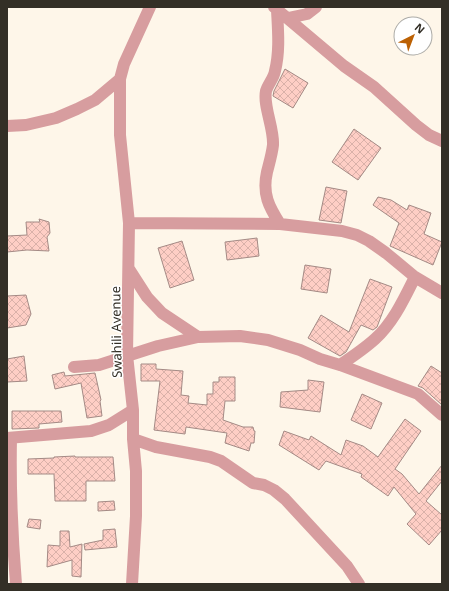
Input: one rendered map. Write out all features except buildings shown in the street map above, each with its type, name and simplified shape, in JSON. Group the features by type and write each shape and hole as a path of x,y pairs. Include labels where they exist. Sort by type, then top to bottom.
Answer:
{"street":[{"name":"Swahili Avenue","path":"132,584 136,516 136,471 133,439 133,410 127,355 129,223 120,135 120,79 124,64 150,7"},
{"path":"288,18 307,14 316,7"},
{"path":"275,8 344,66 374,87 416,125 442,141"},
{"path":"275,8 278,34 277,62 275,73 266,91 266,102 273,134 273,148 266,175 266,192 269,206 280,224"},
{"path":"7,126 26,125 56,118 95,100 120,79"},
{"path":"129,223 280,224 342,231 357,235 369,241 415,277 442,293"},
{"path":"129,269 147,297 162,313 198,337"},
{"path":"340,364 371,342 389,323 415,277"},
{"path":"74,367 99,365 158,346 198,337 240,336 268,340 300,350 320,359 340,364 418,394 442,415"},
{"path":"16,584 9,438 91,431 109,425 133,410"},
{"path":"133,439 156,447 210,457 225,464 253,483 264,485 274,490 285,499 347,566 359,584"}]}
